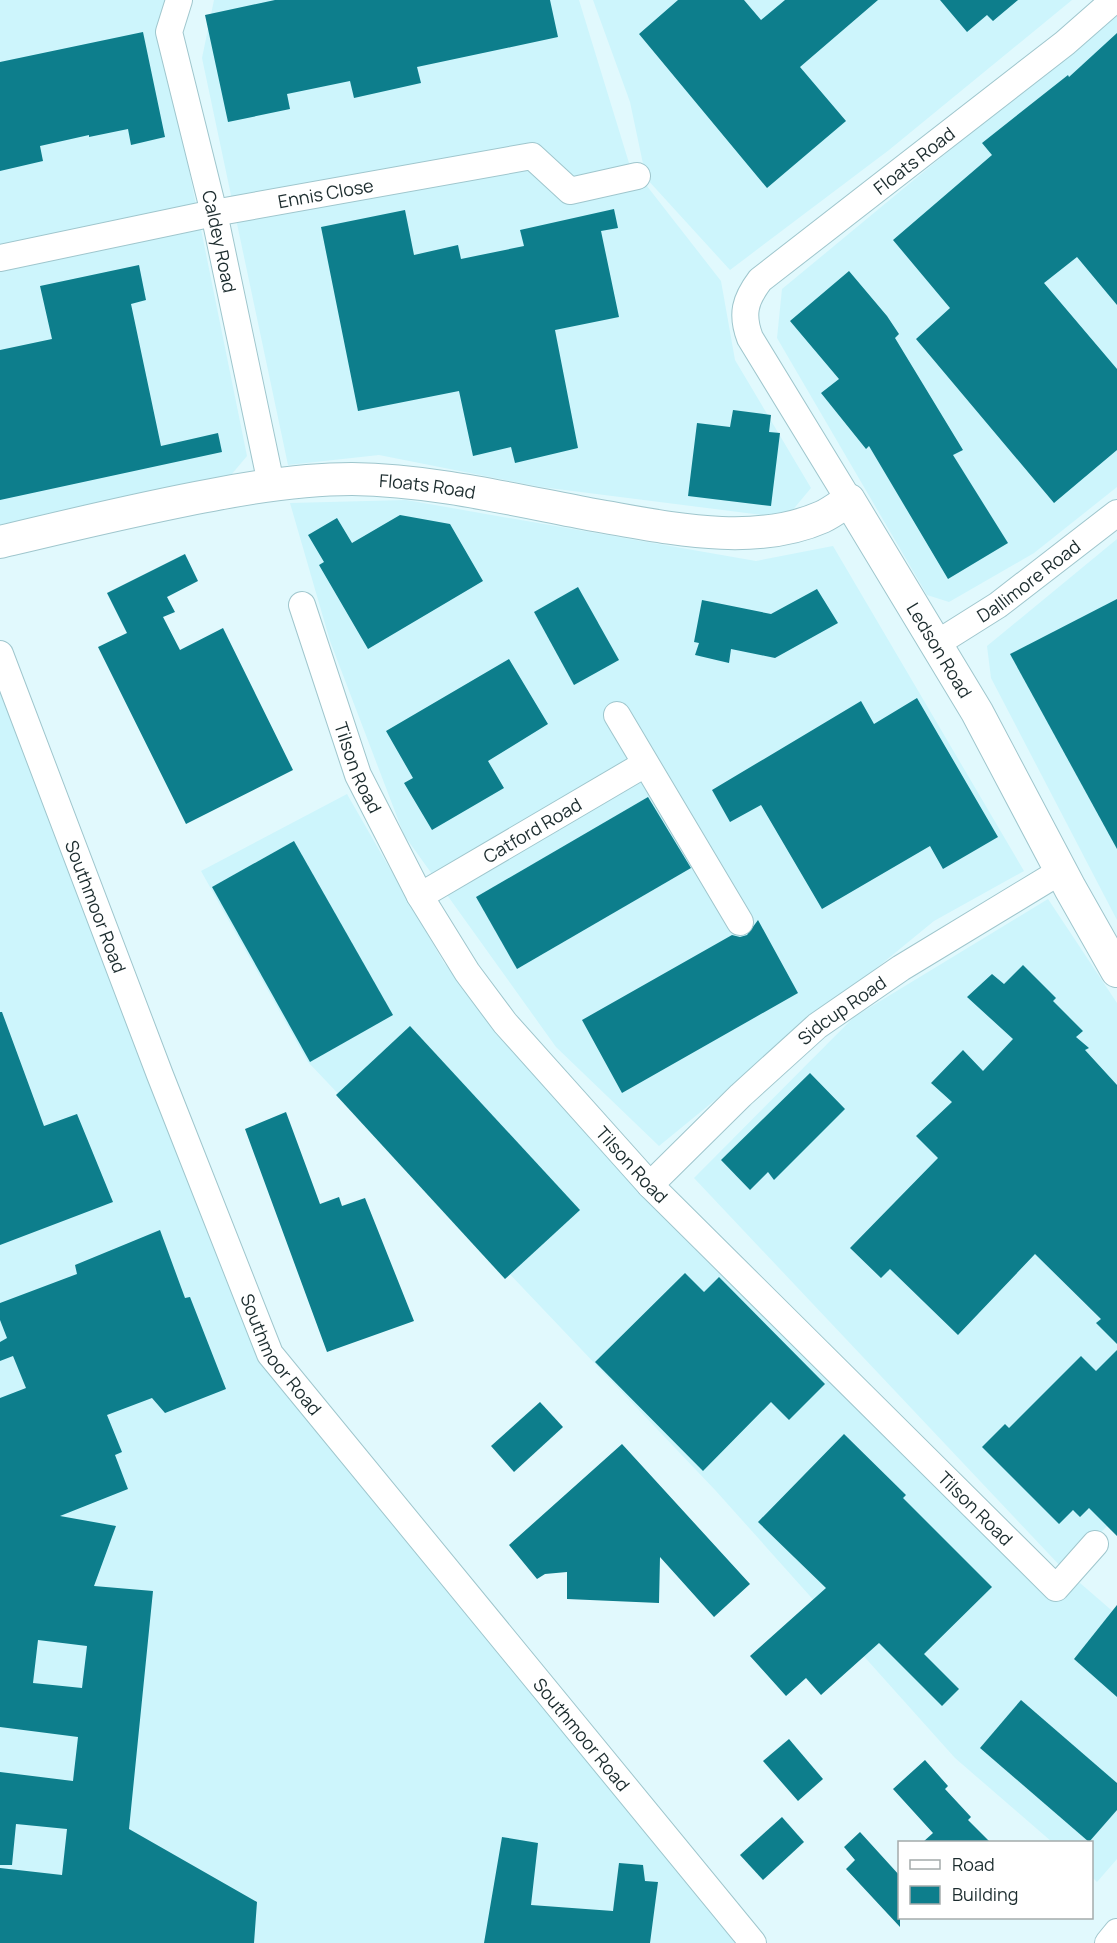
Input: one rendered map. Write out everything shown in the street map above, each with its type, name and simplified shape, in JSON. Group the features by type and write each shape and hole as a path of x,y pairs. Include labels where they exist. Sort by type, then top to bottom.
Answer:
{"street":[{"name":"Caldey Road","path":"178,0 169,32 214,213 271,484"},
{"name":"Floats Road","path":"750,338 746,328 748,296 760,280 1065,43 1114,0"},
{"name":"Ennis Close","path":"0,258 214,213 532,156 570,191 638,176"},
{"name":"Ledson Road","path":"750,338 977,712 1117,971"},
{"name":"Floats Road","path":"0,542 156,505 271,484 351,479 419,483 711,534 754,532 790,526 822,517 849,500"},
{"name":"Dallimore Road","path":"936,644 998,604 1117,513"},
{"name":"Tilson Road","path":"302,605 358,775 420,896 467,972 505,1023 650,1185 1056,1588 1095,1544"},
{"name":"Southmoor Road","path":"0,654 208,1199 270,1354 753,1943"},
{"path":"617,715 740,922"},
{"name":"Catford Road","path":"420,896 645,764"},
{"name":"Sidcup Road","path":"650,1185 741,1095 817,1026 901,968 1061,871"},
{"path":"1108,1943 1117,1932"}],"shaded area":[{"path":"0,0 167,0 163,10 190,175 247,456 231,475 0,529"},
{"path":"214,0 579,0 629,163 721,281 735,360 811,488 786,518 541,487 379,455 288,465 202,58"},
{"path":"593,0 1072,0 889,150 730,270 646,178 630,102"},
{"path":"1117,12 1117,487 1034,553 949,602 927,595 777,338 782,289"},
{"path":"406,500 756,561 833,546 1024,871 934,921 659,1146 556,1047 404,835 330,641 290,503"},
{"path":"1117,539 1117,920 991,678 987,646"},
{"path":"0,654 270,1354 753,1943 0,1943"},
{"path":"347,794 444,963 643,1193 1051,1597 1080,1583 1117,1615 1117,1859 1097,1882 1093,1878 1093,1841 1051,1841 955,1758 716,1491 308,1062 201,871"},
{"path":"1048,899 1117,1003 1117,1516 1064,1570 694,1178 854,1017"}],"building":[{"path":"275,0 550,0 558,37 417,67 421,83 354,98 350,81 287,94 290,109 228,122 205,15"},
{"path":"678,0 744,0 761,20 785,0 878,0 800,67 846,121 767,188 639,34"},
{"path":"940,0 1018,0 993,21 987,15 967,32"},
{"path":"143,32 165,137 131,145 128,129 89,137 89,135 40,146 43,161 0,171 0,62"},
{"path":"1117,33 1117,305 1077,257 1044,283 1117,369 1117,450 1054,503 916,339 950,308 893,240 992,155 982,143 1068,75 1069,77"},
{"path":"614,209 618,228 601,231 619,317 555,330 578,448 515,463 511,447 473,456 459,391 358,411 321,227 405,210 414,255 458,245 461,259 524,246 520,230"},
{"path":"139,265 146,300 131,304 161,446 218,433 222,452 0,500 0,350 52,339 40,286"},
{"path":"849,271 899,334 895,338 963,450 953,455 1008,543 948,579 869,446 866,449 821,393 839,379 790,321"},
{"path":"733,410 771,415 769,432 780,433 771,506 688,496 697,423 730,427"},
{"path":"400,515 450,524 483,581 368,649 319,565 324,562 308,535 337,518 352,543"},
{"path":"185,554 198,581 167,597 175,612 163,617 180,650 223,628 293,770 186,824 98,647 127,633 107,593"},
{"path":"578,587 619,660 574,685 534,612"},
{"path":"817,589 838,623 775,658 731,649 729,663 695,655 699,643 694,642 702,600 771,614"},
{"path":"1117,599 1117,849 1010,654"},
{"path":"509,659 548,724 488,761 504,788 432,830 404,783 413,778 386,731"},
{"path":"917,698 998,837 943,869 930,846 822,909 761,805 730,822 712,790 861,701 874,724"},
{"path":"648,797 691,868 517,969 476,897"},
{"path":"294,841 393,1015 310,1062 212,887"},
{"path":"758,920 798,993 622,1093 582,1020 732,935 740,937 747,935"},
{"path":"1023,965 1056,998 1053,1001 1083,1031 1076,1037 1089,1048 1085,1050 1117,1085 1117,1344 1096,1323 1101,1319 1035,1254 958,1335 890,1269 881,1278 850,1248 938,1158 916,1136 952,1102 931,1083 963,1050 983,1071 1013,1039 967,997 992,974 1004,984"},
{"path":"0,1012 2,1012 44,1126 77,1114 113,1202 0,1245"},
{"path":"410,1026 580,1210 505,1279 336,1095"},
{"path":"810,1073 845,1109 774,1180 768,1172 750,1190 721,1160"},
{"path":"286,1112 320,1204 339,1197 342,1206 365,1198 414,1321 327,1352 245,1129"},
{"path":"160,1230 185,1298 190,1297 226,1389 165,1413 152,1398 107,1415 122,1452 115,1455 128,1489 60,1516 116,1526 94,1586 153,1591 129,1829 257,1902 254,1943 0,1943 0,1868 62,1875 67,1829 16,1824 12,1865 0,1865 0,1772 73,1781 78,1737 0,1727 0,1398 26,1388 13,1356 0,1361 0,1342 7,1338 0,1320 0,1303 77,1274 75,1265","holes":["38,1640 87,1646 82,1688 33,1683"]},
{"path":"685,1273 704,1292 719,1277 825,1384 789,1420 771,1402 703,1471 595,1362"},
{"path":"1117,1350 1117,1536 1089,1508 1080,1517 1073,1510 1059,1524 982,1447 1005,1424 1009,1428 1081,1356 1096,1371"},
{"path":"540,1402 563,1427 514,1472 491,1446"},
{"path":"844,1434 906,1495 903,1498 992,1587 924,1654 959,1689 942,1706 879,1643 821,1695 806,1678 786,1696 750,1656 826,1588 758,1522"},
{"path":"622,1444 750,1584 714,1617 660,1557 659,1603 567,1599 567,1572 545,1574 537,1579 509,1545"},
{"path":"1117,1605 1117,1697 1074,1659"},
{"path":"1021,1700 1117,1783 1117,1810 1088,1841 980,1748"},
{"path":"789,1739 823,1779 798,1801 763,1761"},
{"path":"925,1760 948,1786 945,1789 971,1817 968,1820 989,1841 924,1841 933,1833 893,1789"},
{"path":"782,1817 804,1842 763,1880 740,1855"},
{"path":"860,1832 898,1874 900,1927 846,1869 855,1860 844,1847"},
{"path":"502,1837 538,1843 531,1905 613,1911 619,1863 643,1865 645,1881 658,1882 650,1943 484,1943"}]}
